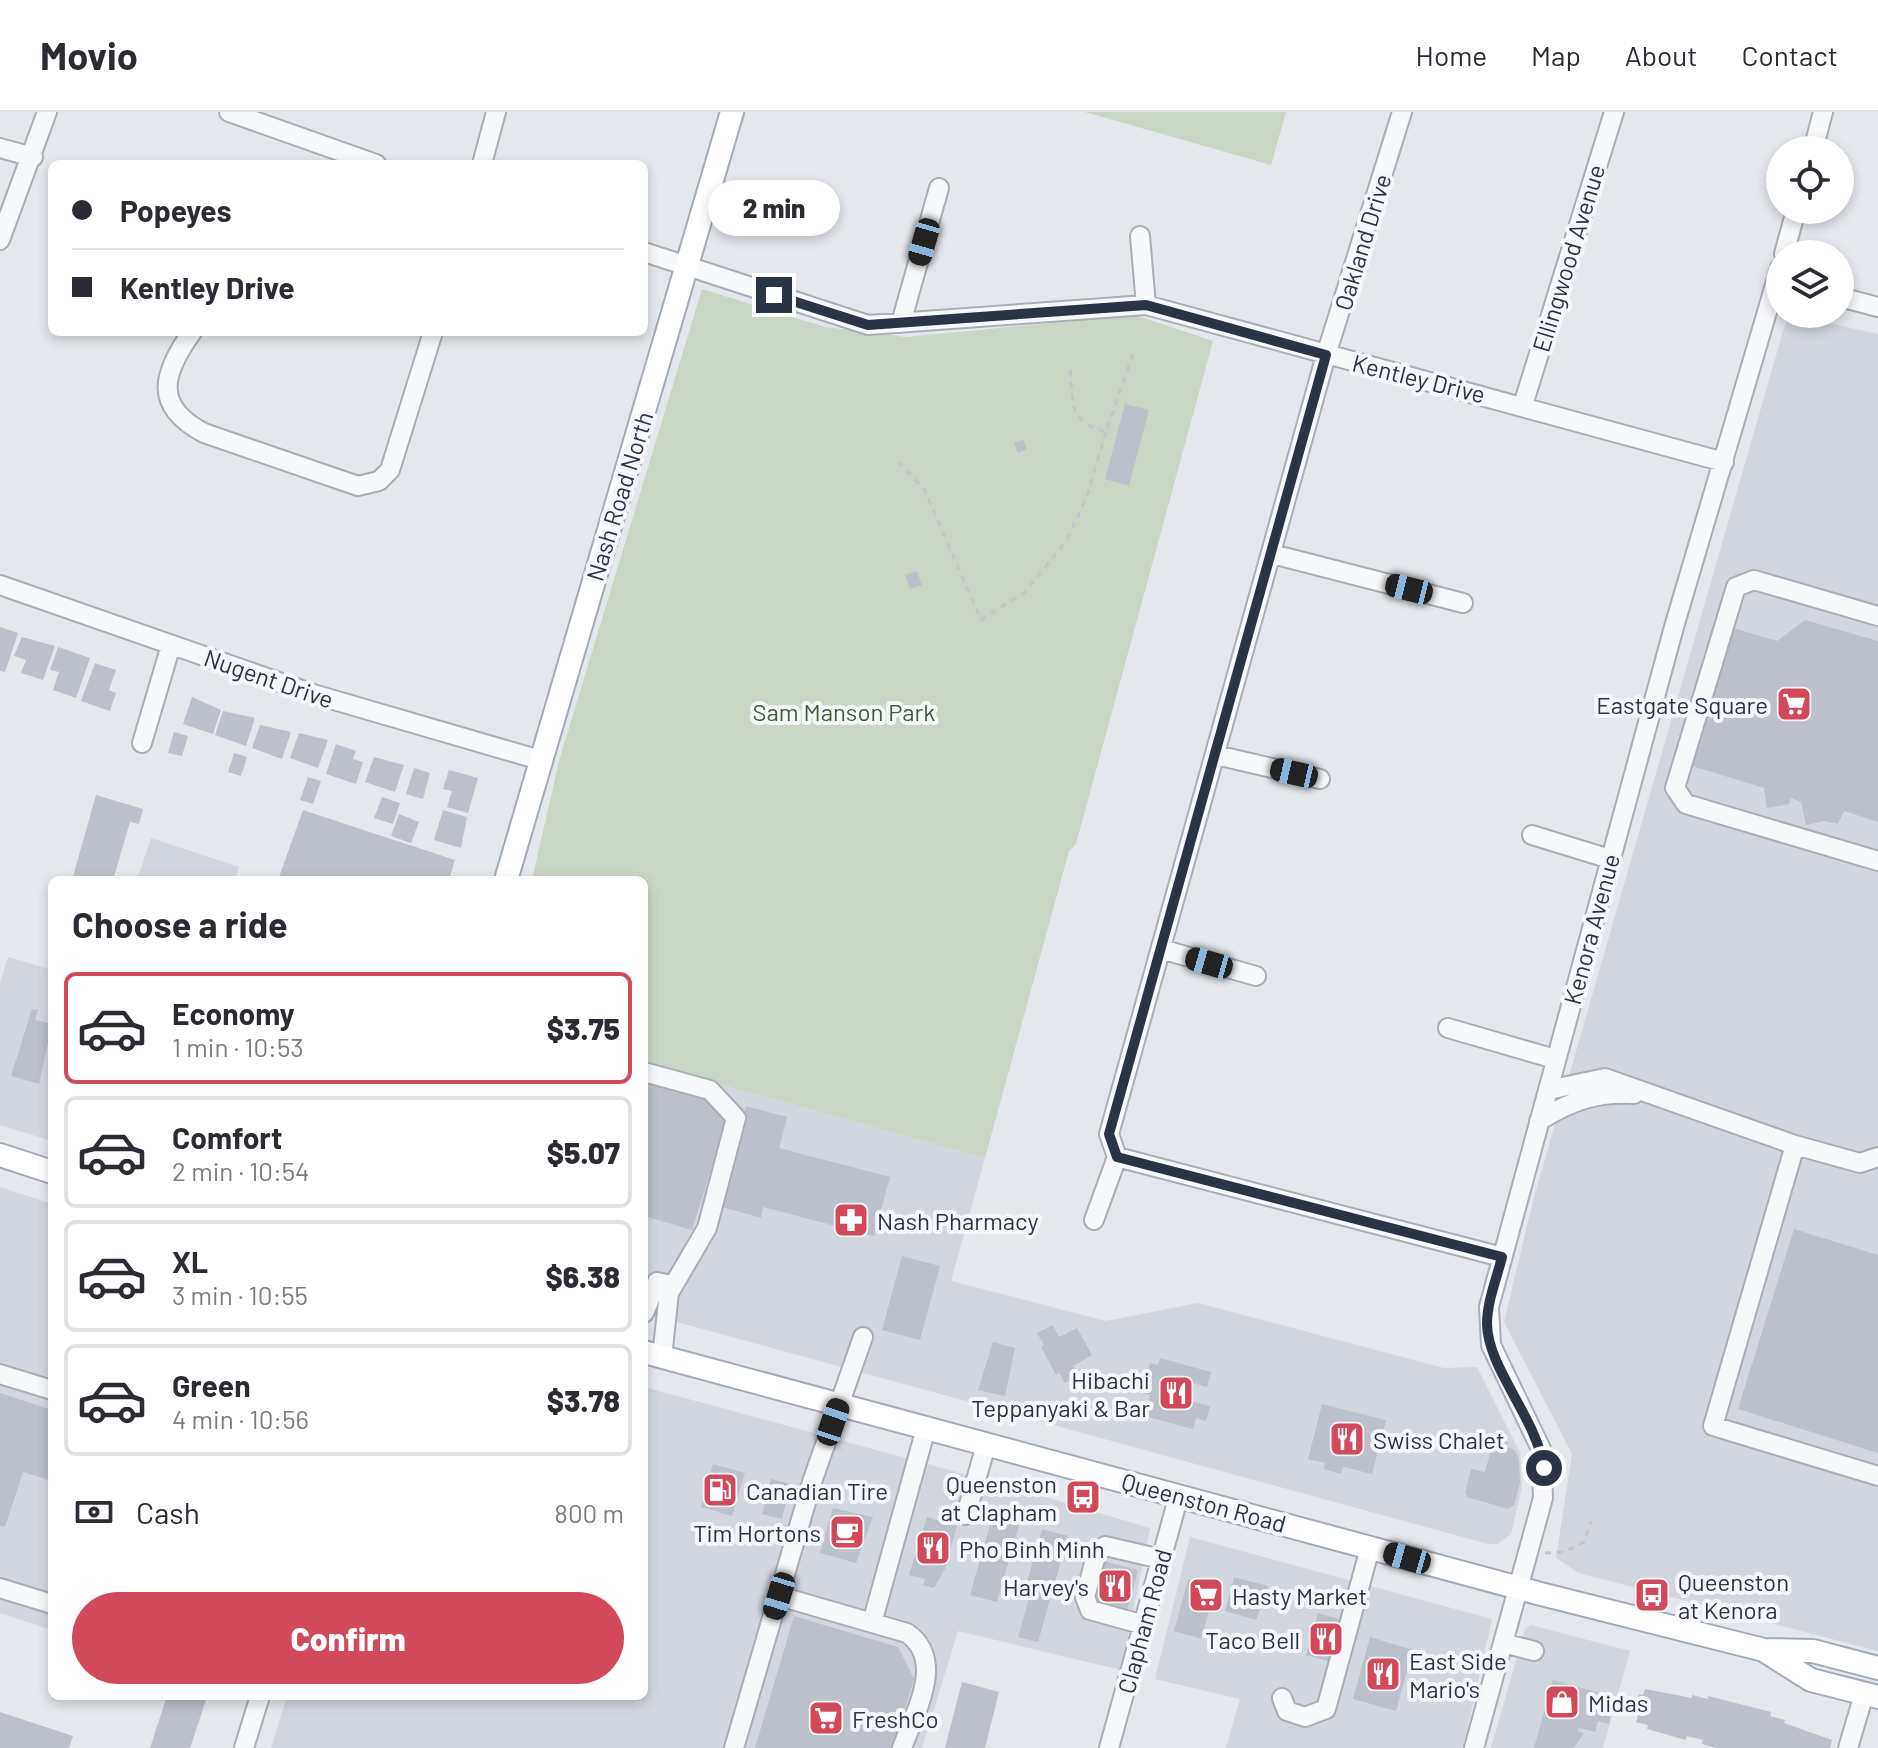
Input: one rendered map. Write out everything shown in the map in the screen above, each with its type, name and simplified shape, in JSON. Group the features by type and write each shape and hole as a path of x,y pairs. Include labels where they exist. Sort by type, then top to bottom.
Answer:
{"main road":[{"name":"Nash Road North","path":"507,876 732,112"},
{"path":"0,1155 48,1171"},
{"name":"Queenston Road","path":"653,1355 1518,1588 1764,1650 1813,1651 1878,1668"},
{"name":"Queenston Road","path":"1764,1650 1811,1680 1871,1696"}],"street":[{"path":"0,240 47,112"},
{"path":"229,112 365,160"},
{"path":"483,160 496,112"},
{"name":"Oakland Drive","path":"1094,1220 1117,1157 1109,1134 1326,355 1402,112"},
{"name":"Ellingwood Avenue","path":"1523,405 1614,112"},
{"path":"1817,136 1823,112"},
{"path":"0,148 33,157"},
{"path":"901,323 939,188"},
{"path":"1140,236 1146,305"},
{"name":"Kentley Drive","path":"648,253 868,325 1146,305 1724,462"},
{"path":"1854,301 1878,307"},
{"name":"Kenora Avenue","path":"1474,1748 1543,1498 1544,1468 1534,1430 1491,1345 1489,1307 1610,859 1766,320"},
{"path":"189,336 176,354 169,381 169,403 181,420 204,433 358,486 379,481 390,470 432,336"},
{"path":"1272,554 1463,603"},
{"path":"1878,616 1754,580 1736,587 1675,788 1686,804 1878,861"},
{"name":"Nugent Drive","path":"0,585 313,694 540,760"},
{"path":"142,743 171,645"},
{"path":"1216,755 1320,779"},
{"path":"1532,835 1610,859"},
{"path":"1161,949 1256,976"},
{"path":"1448,1028 1555,1059"},
{"path":"648,1073 710,1090 736,1118 707,1228 648,1307"},
{"path":"1548,1090 1605,1078 1795,1145 1860,1163 1878,1157"},
{"path":"1539,1121 1569,1102 1597,1095 1647,1095"},
{"path":"1795,1145 1713,1426 1878,1476"},
{"path":"1117,1157 1502,1257"},
{"path":"653,1355 665,1283"},
{"path":"734,1748 838,1405 851,1379 863,1337"},
{"path":"0,1374 48,1389"},
{"path":"872,1623 926,1428"},
{"path":"966,1515 986,1445"},
{"name":"Clapham Road","path":"1109,1748 1179,1495"},
{"path":"1144,1625 1090,1610 1085,1597 1097,1552 1105,1546 1161,1559"},
{"path":"1282,1698 1287,1711 1305,1717 1326,1709 1370,1548"},
{"path":"0,1588 48,1603"},
{"path":"779,1596 907,1633 918,1640 926,1652 927,1676 902,1748"},
{"path":"1503,1643 1534,1651"},
{"path":"1848,1748 1871,1696"},
{"path":"244,1748 259,1700"}],"path":[{"path":"898,462 924,489 981,620 1025,592 1067,540 1087,496 1133,354"},
{"path":"1070,370 1074,412 1083,425 1106,432"},
{"path":"1529,1549 1554,1555 1564,1552 1584,1542 1591,1521"}],"shaded area":[{"path":"1784,328 1851,328 1878,334 1878,1651 1579,1573 1556,1558 1572,1454 1504,1322 1533,1201"},
{"path":"151,838 239,867 236,876 138,876"},
{"path":"8,957 48,969 48,1140 0,1125 0,983"},
{"path":"648,1064 985,1158 951,1281 1106,1321 1198,1303 1444,1368 1477,1367 1520,1453 1522,1486 1511,1534 1498,1544 1488,1544 648,1314"},
{"path":"0,1187 48,1203 48,1629 0,1613"},
{"path":"648,1388 1150,1528 1121,1670 958,1631 922,1748 271,1748 286,1700 648,1700"},
{"path":"1190,1537 1492,1619 1463,1748 1226,1748 1240,1699 1155,1679"},
{"path":"1531,1625 1630,1651 1603,1748 1491,1748 1525,1629"}],"green space":[{"path":"1085,112 1286,112 1271,165"},
{"name":"Sam Manson Park","path":"702,289 825,327 906,337 1135,315 1213,341 1076,844 1069,851 985,1158 648,1064 648,876 533,876 559,761"}],"building":[{"path":"1125,404 1149,410 1129,486 1105,479"},
{"path":"1023,440 1027,449 1018,453 1014,443"},
{"path":"917,571 922,585 910,589 905,575"},
{"name":"Eastgate Square","path":"1805,620 1878,641 1878,822 1844,811 1838,824 1825,821 1806,825 1801,802 1791,798 1789,804 1767,808 1764,788 1692,766 1733,628 1777,641"},
{"path":"0,627 18,633 5,672 0,671"},
{"path":"22,637 55,646 43,680 21,673 26,660 14,656"},
{"path":"58,647 90,658 76,698 53,690 59,672 50,670"},
{"path":"95,663 116,670 109,690 116,693 110,711 81,701"},
{"path":"192,697 221,710 213,734 183,724"},
{"path":"223,711 255,718 246,746 215,735"},
{"path":"260,725 291,732 282,759 252,748"},
{"path":"174,732 188,736 182,756 168,753"},
{"path":"299,733 328,740 318,768 290,758"},
{"path":"336,744 356,751 353,759 363,762 356,784 326,774"},
{"path":"234,753 247,757 241,776 228,772"},
{"path":"374,757 404,765 395,792 365,782"},
{"path":"414,768 430,773 423,799 406,794"},
{"path":"449,770 478,778 468,813 447,807 452,791 443,789"},
{"path":"308,777 321,781 313,804 300,800"},
{"path":"96,795 143,809 139,824 130,822 114,876 73,876"},
{"path":"382,797 400,803 393,824 374,818"},
{"path":"303,810 455,860 450,876 279,876"},
{"path":"443,810 467,817 461,848 434,840"},
{"path":"399,814 419,822 411,843 391,836"},
{"path":"32,1009 38,1010 35,1020 48,1023 48,1042 39,1084 11,1076"},
{"path":"649,1081 702,1096 727,1119 692,1230 648,1217"},
{"path":"746,1106 787,1117 779,1148 890,1177 874,1236 763,1207 761,1218 719,1206"},
{"path":"1794,1229 1878,1255 1878,1453 1738,1409"},
{"path":"902,1256 940,1266 920,1340 882,1330"},
{"path":"1053,1325 1059,1337 1077,1328 1092,1355 1073,1366 1079,1375 1065,1383 1059,1373 1056,1375 1037,1333"},
{"path":"993,1342 1015,1348 1005,1396 978,1390"},
{"path":"1160,1358 1211,1372 1207,1387 1190,1382 1186,1400 1210,1406 1206,1421 1196,1418 1193,1429 1144,1416 1150,1395 1142,1393 1150,1363 1158,1365"},
{"path":"0,1393 48,1409 48,1480 23,1472 5,1527 0,1526"},
{"name":"Swiss Chalet","path":"1322,1404 1386,1420 1372,1474 1343,1467 1341,1474 1324,1469 1325,1463 1308,1459"},
{"path":"1494,1439 1508,1442 1506,1447 1514,1449 1519,1459 1520,1483 1514,1505 1508,1509 1467,1497 1465,1493 1471,1469 1485,1472"},
{"path":"713,1464 745,1473 732,1516 701,1507"},
{"path":"771,1479 791,1484 782,1519 762,1514"},
{"name":"Tim Hortons","path":"833,1508 873,1517 856,1563 820,1553"},
{"name":"Pho Binh Minh","path":"927,1517 957,1526 945,1569 934,1588 923,1585 925,1579 909,1575"},
{"path":"992,1518 1019,1525 997,1602 970,1595"},
{"path":"1042,1529 1068,1536 1038,1642 1018,1637 1031,1591 1025,1589"},
{"name":"Harvey's","path":"1103,1561 1138,1570 1127,1610 1120,1608 1118,1614 1093,1603"},
{"path":"1234,1577 1268,1586 1256,1620 1225,1611"},
{"path":"1188,1580 1216,1587 1201,1639 1174,1631"},
{"name":"Taco Bell","path":"1318,1613 1342,1620 1331,1662 1306,1655"},
{"path":"794,1616 898,1647 914,1679 893,1748 755,1748"},
{"name":"East Side Mario's","path":"1370,1637 1413,1650 1396,1711 1353,1699"},
{"path":"1553,1680 1607,1695 1604,1704 1613,1706 1609,1724 1598,1721 1595,1732 1579,1728 1578,1731 1584,1733 1574,1748 1534,1748"},
{"path":"962,1682 999,1692 985,1748 945,1748"},
{"path":"1645,1689 1692,1698 1692,1695 1708,1699 1708,1696 1771,1712 1770,1716 1785,1720 1784,1723 1832,1740 1830,1748 1716,1748 1702,1744 1703,1740 1687,1736 1686,1740 1647,1729 1648,1725 1636,1722 1638,1715 1634,1714 1639,1694 1643,1695"},
{"path":"166,1700 206,1700 190,1748 150,1748"},
{"path":"0,1712 73,1736 69,1748 0,1748"}],"place":[{"name":"Eastgate Square","path":"1794,704"},
{"name":"Nash Pharmacy","path":"851,1220"},
{"name":"Hibachi Teppanyaki & Bar","path":"1176,1393"},
{"name":"Swiss Chalet","path":"1347,1439"},
{"name":"Canadian Tire","path":"720,1490"},
{"name":"Queenston at Clapham","path":"1083,1497"},
{"name":"Tim Hortons","path":"847,1532"},
{"name":"Pho Binh Minh","path":"933,1548"},
{"name":"Harvey's","path":"1115,1586"},
{"name":"Hasty Market","path":"1206,1595"},
{"name":"Queenston at Kenora","path":"1652,1595"},
{"name":"Taco Bell","path":"1326,1639"},
{"name":"East Side Mario's","path":"1383,1674"},
{"name":"Midas","path":"1562,1702"},
{"name":"FreshCo","path":"826,1718"}],"route":[{"path":"774,295 868,325 1146,305 1326,355 1109,1134 1117,1157 1502,1257 1489,1307 1487,1324 1491,1345 1534,1430 1544,1468"}]}
